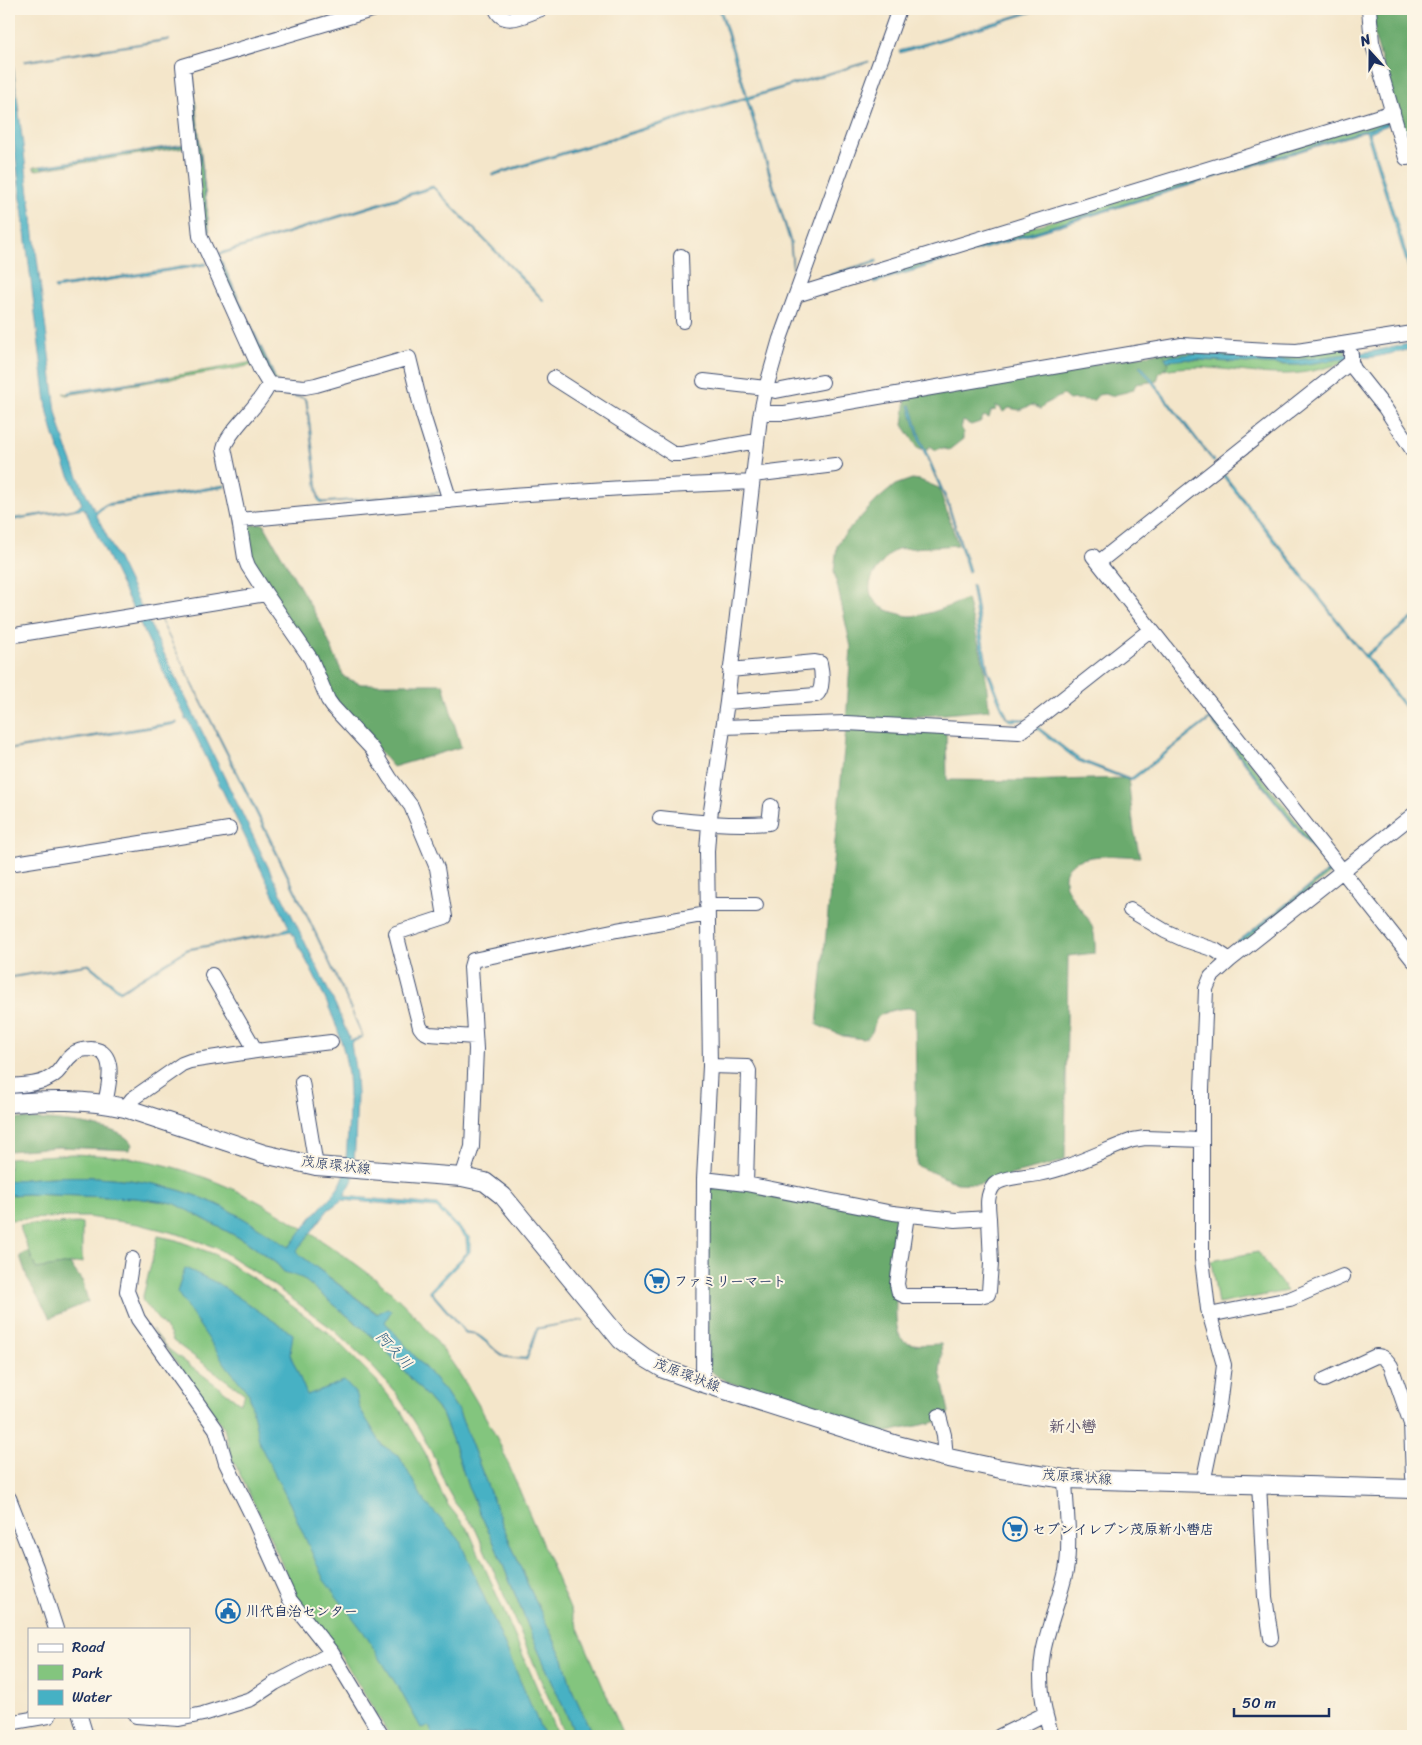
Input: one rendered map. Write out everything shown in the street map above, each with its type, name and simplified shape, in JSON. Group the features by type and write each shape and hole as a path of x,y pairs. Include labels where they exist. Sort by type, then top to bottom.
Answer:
{"main road":[{"name":"茂原環状線","path":"9,1103 76,1101 105,1104 125,1108 264,1154 316,1166 462,1177 485,1182 504,1196 621,1340 664,1369 855,1432 946,1458 1065,1479 1413,1489"}],"street":[{"path":"269,384 260,369 200,236 183,66 375,9"},
{"path":"496,9 501,17 506,20 541,9"},
{"path":"703,1383 704,1179 710,1066 706,876 709,824 723,727 761,415 766,388 780,339 899,9"},
{"path":"1369,9 1372,42 1406,158 1413,157"},
{"path":"796,295 1393,112"},
{"path":"681,256 683,320"},
{"path":"761,415 785,413 1182,344 1286,351 1349,344 1413,333"},
{"path":"1349,344 1354,369 1385,408 1413,451"},
{"path":"269,384 305,387 316,385 409,358 423,415 450,501"},
{"path":"1351,361 1096,559 1150,630 1413,960"},
{"path":"554,378 673,454 682,454 758,439"},
{"path":"704,380 776,390 822,382"},
{"path":"269,384 261,400 227,440 224,448 248,566 311,659 328,700 372,749 390,778 408,799 437,868 445,917 396,933 420,1027 428,1034 475,1037"},
{"path":"239,520 450,501 753,478 835,465"},
{"path":"9,636 266,594"},
{"path":"723,727 846,723 1019,732 1150,630"},
{"path":"726,702 816,695 821,690 821,668 820,664 815,662 730,670"},
{"path":"660,818 709,824 742,825 769,823 771,806"},
{"path":"1203,1483 1219,1406 1224,1365 1209,1315 1202,1259 1202,1140 1206,988 1211,977 1230,960 1413,815"},
{"path":"9,864 229,829"},
{"path":"462,1177 472,1147 475,1037 471,968 473,960 707,909 756,906"},
{"path":"1130,910 1165,931 1215,950 1230,960"},
{"path":"212,975 256,1051"},
{"path":"125,1108 132,1099 182,1064 190,1061 331,1042"},
{"path":"9,1086 44,1081 62,1069 66,1060 75,1052 84,1049 94,1049 108,1060 111,1069 105,1104"},
{"path":"710,1066 746,1067 749,1071 746,1184"},
{"path":"302,1082 316,1166"},
{"path":"907,1215 897,1284 899,1293 905,1296 980,1296 988,1294 990,1291 990,1264 988,1199 990,1191 996,1183 1053,1170 1133,1140 1145,1138 1202,1140"},
{"path":"704,1179 746,1184 907,1215 955,1220 989,1218"},
{"path":"132,1260 127,1291 138,1319 216,1429 226,1463 290,1600 332,1653 382,1736"},
{"path":"1209,1315 1290,1299 1343,1276"},
{"path":"1324,1380 1376,1356 1382,1356 1386,1360 1391,1366 1409,1415 1413,1477"},
{"path":"939,1416 944,1435 946,1458"},
{"path":"1052,1736 1045,1714 1042,1691 1042,1654 1064,1578 1068,1554 1065,1479"},
{"path":"1259,1484 1265,1596 1271,1638"},
{"path":"9,1498 36,1567 56,1628"},
{"path":"190,1717 251,1700 275,1683 332,1653"},
{"path":"1000,1736 1045,1714"},
{"path":"9,1723 38,1718"},
{"path":"81,1718 86,1736"},
{"path":"165,1718 184,1718"}],"green space":[{"path":"1373,9 1413,9 1413,154 1409,155 1375,38"},
{"path":"189,69 192,69 210,239 277,381 273,380 205,239"},
{"path":"1388,118 1391,122 873,281 872,276"},
{"path":"185,145 185,147 37,170 34,169 34,167 41,166 42,168"},
{"path":"1345,347 1346,354 1298,360 1192,354 1165,357 1163,352"},
{"path":"1163,352 1169,364 1159,374 1157,381 1136,384 1133,390 1111,396 1098,395 1094,400 1069,400 1063,395 1045,404 1041,409 1032,405 1019,410 1009,408 1003,412 1001,408 996,406 996,410 991,411 989,418 984,416 980,422 971,425 963,421 961,429 963,439 949,450 940,448 936,450 930,446 927,450 918,448 903,425 906,397"},
{"path":"1347,358 1343,363 1295,374 1265,374 1193,367 1164,370 1169,364 1167,361 1176,359 1299,365"},
{"path":"254,362 253,365 233,369 66,395 63,393 69,394"},
{"path":"912,479 920,480 939,488 958,545 895,550 888,556 871,579 871,594 874,601 889,611 910,616 932,612 967,599 985,669 989,710 846,723 851,647 834,571 837,546 842,537 876,501 895,485"},
{"path":"263,523 321,624 344,677 361,684 443,684 461,747 393,767 324,686 269,591 248,550 246,526"},
{"path":"1212,713 1333,871 1232,953 1227,950 1331,870 1209,716"},
{"path":"946,727 947,780 1020,781 1128,778 1134,830 1140,857 1096,856 1084,859 1075,862 1068,868 1065,877 1066,886 1072,898 1087,917 1093,930 1095,953 1068,956 1065,1159 1057,1163 980,1184 957,1183 917,1166 915,1009 890,1011 881,1015 876,1020 870,1034 863,1039 843,1036 817,1025 846,729"},
{"path":"9,1119 37,1119 96,1126 126,1137 132,1145 129,1150 59,1147 9,1151"},
{"path":"73,1154 117,1156 147,1161 195,1174 218,1182 262,1204 304,1229 289,1248 253,1224 216,1204 192,1194 167,1187 114,1178 88,1177 35,1178 9,1181 9,1158"},
{"path":"704,1179 907,1215 896,1300 898,1332 903,1340 911,1344 941,1344 940,1371 949,1412 945,1420 883,1433 728,1382 712,1372 708,1366"},
{"path":"9,1195 136,1198 174,1203 247,1242 277,1264 284,1272 302,1278 379,1342 442,1414 468,1487 494,1543 576,1736 565,1736 475,1528 455,1503 419,1429 396,1393 368,1362 334,1330 258,1274 217,1248 178,1234 138,1224 87,1217 9,1220"},
{"path":"82,1223 82,1262 36,1269 19,1225"},
{"path":"310,1233 363,1270 410,1310 439,1345 465,1382 499,1442 624,1736 593,1736 573,1692 563,1659 528,1585 501,1521 459,1412 445,1391 385,1322 388,1308 378,1314 296,1252"},
{"path":"158,1236 176,1240 214,1254 264,1285 331,1335 376,1380 401,1411 424,1451 448,1505 469,1531 558,1736 390,1736 335,1646 297,1599 266,1528 232,1458 224,1428 152,1329 167,1348 240,1403 245,1394 173,1341 170,1334 142,1300"},
{"path":"29,1251 36,1269 70,1264 83,1282 88,1302 50,1318 28,1280 20,1256"},
{"path":"1258,1252 1287,1291 1218,1304 1211,1261"}],"water":[{"path":"719,9 721,9 748,97 869,61 748,99 791,242 793,272 790,243 746,99 492,176 492,174 746,97"},
{"path":"1043,9 900,53 899,51"},
{"name":"阿久川","path":"9,32 56,411 67,450 83,487 95,511 106,504 225,485 225,487 105,506 96,514 336,1006 350,1040 362,1036 345,996 160,619 297,893 346,996 363,1037 351,1043 357,1095 355,1147 353,1180 344,1196 437,1205 470,1238 470,1252 432,1292 466,1332 473,1333 478,1335 483,1338 501,1354 526,1358 537,1328 584,1320 538,1329 527,1360 504,1357 475,1334 465,1333 429,1291 467,1252 466,1238 436,1208 342,1200 328,1210 296,1252 377,1314 388,1308 391,1311 385,1322 445,1391 459,1412 501,1521 528,1585 563,1659 573,1692 593,1736 576,1736 494,1543 468,1487 442,1414 379,1342 302,1278 284,1272 277,1264 247,1242 174,1203 136,1198 9,1195 9,1181 35,1178 114,1178 167,1187 192,1194 216,1204 289,1247 312,1216 336,1191 341,1183 345,1172 349,1100 345,1057 334,1019 291,931 188,950 120,992 88,965 9,978 89,964 121,990 187,949 280,932 289,927 188,720 185,720 185,716 84,508 9,521 9,519 74,509 82,504 56,442 46,402 9,103"},
{"path":"170,40 24,62 24,61"},
{"path":"191,71 210,238 217,254 433,186 545,301 433,188 219,255 274,378 210,239"},
{"path":"1387,123 1388,125 1369,132 1413,275 1413,284 1366,131 874,283 873,281"},
{"path":"185,145 41,168 41,166"},
{"path":"877,260 877,262 819,280 818,278"},
{"path":"206,263 206,265 55,289 54,287"},
{"path":"1413,343 1413,349 1375,357 1347,358 1299,365 1187,359 1167,361 1165,357 1192,354 1298,360 1374,351"},
{"path":"1141,365 1215,462 1214,463 1139,366"},
{"path":"170,377 68,394 68,392"},
{"path":"277,393 303,397 307,400 319,498 323,502 439,493 322,503 318,500 306,401 303,398"},
{"path":"909,405 911,405 922,442 948,502 970,571 968,572 947,503 920,443"},
{"path":"1224,474 1365,655 1413,617 1413,619 1367,656 1413,716 1413,719 1222,475"},
{"path":"971,585 973,585 988,669 1008,718 1025,720 1010,721 1006,718 993,687 981,647"},
{"path":"1210,718 1331,870 1228,952 1227,950 1329,870 1210,720 1131,781 1078,761 1036,728 1038,727 1079,759 1130,779"},
{"path":"177,722 177,724 9,750 9,749"},
{"path":"185,1268 217,1283 293,1334 290,1354 307,1395 344,1381 357,1395 359,1407 382,1445 399,1456 424,1501 459,1539 544,1736 433,1736 429,1726 421,1728 363,1631 324,1580 290,1504 260,1445 249,1394 226,1365 177,1292"}],"place":[{"name":"ファミリーマート","path":"657,1281"},
{"name":"セブンイレブン茂原新小轡店","path":"1015,1529"},
{"name":"川代自治センター","path":"228,1611"}],"district":[{"name":"新小轡","path":"1073,1426"}]}
